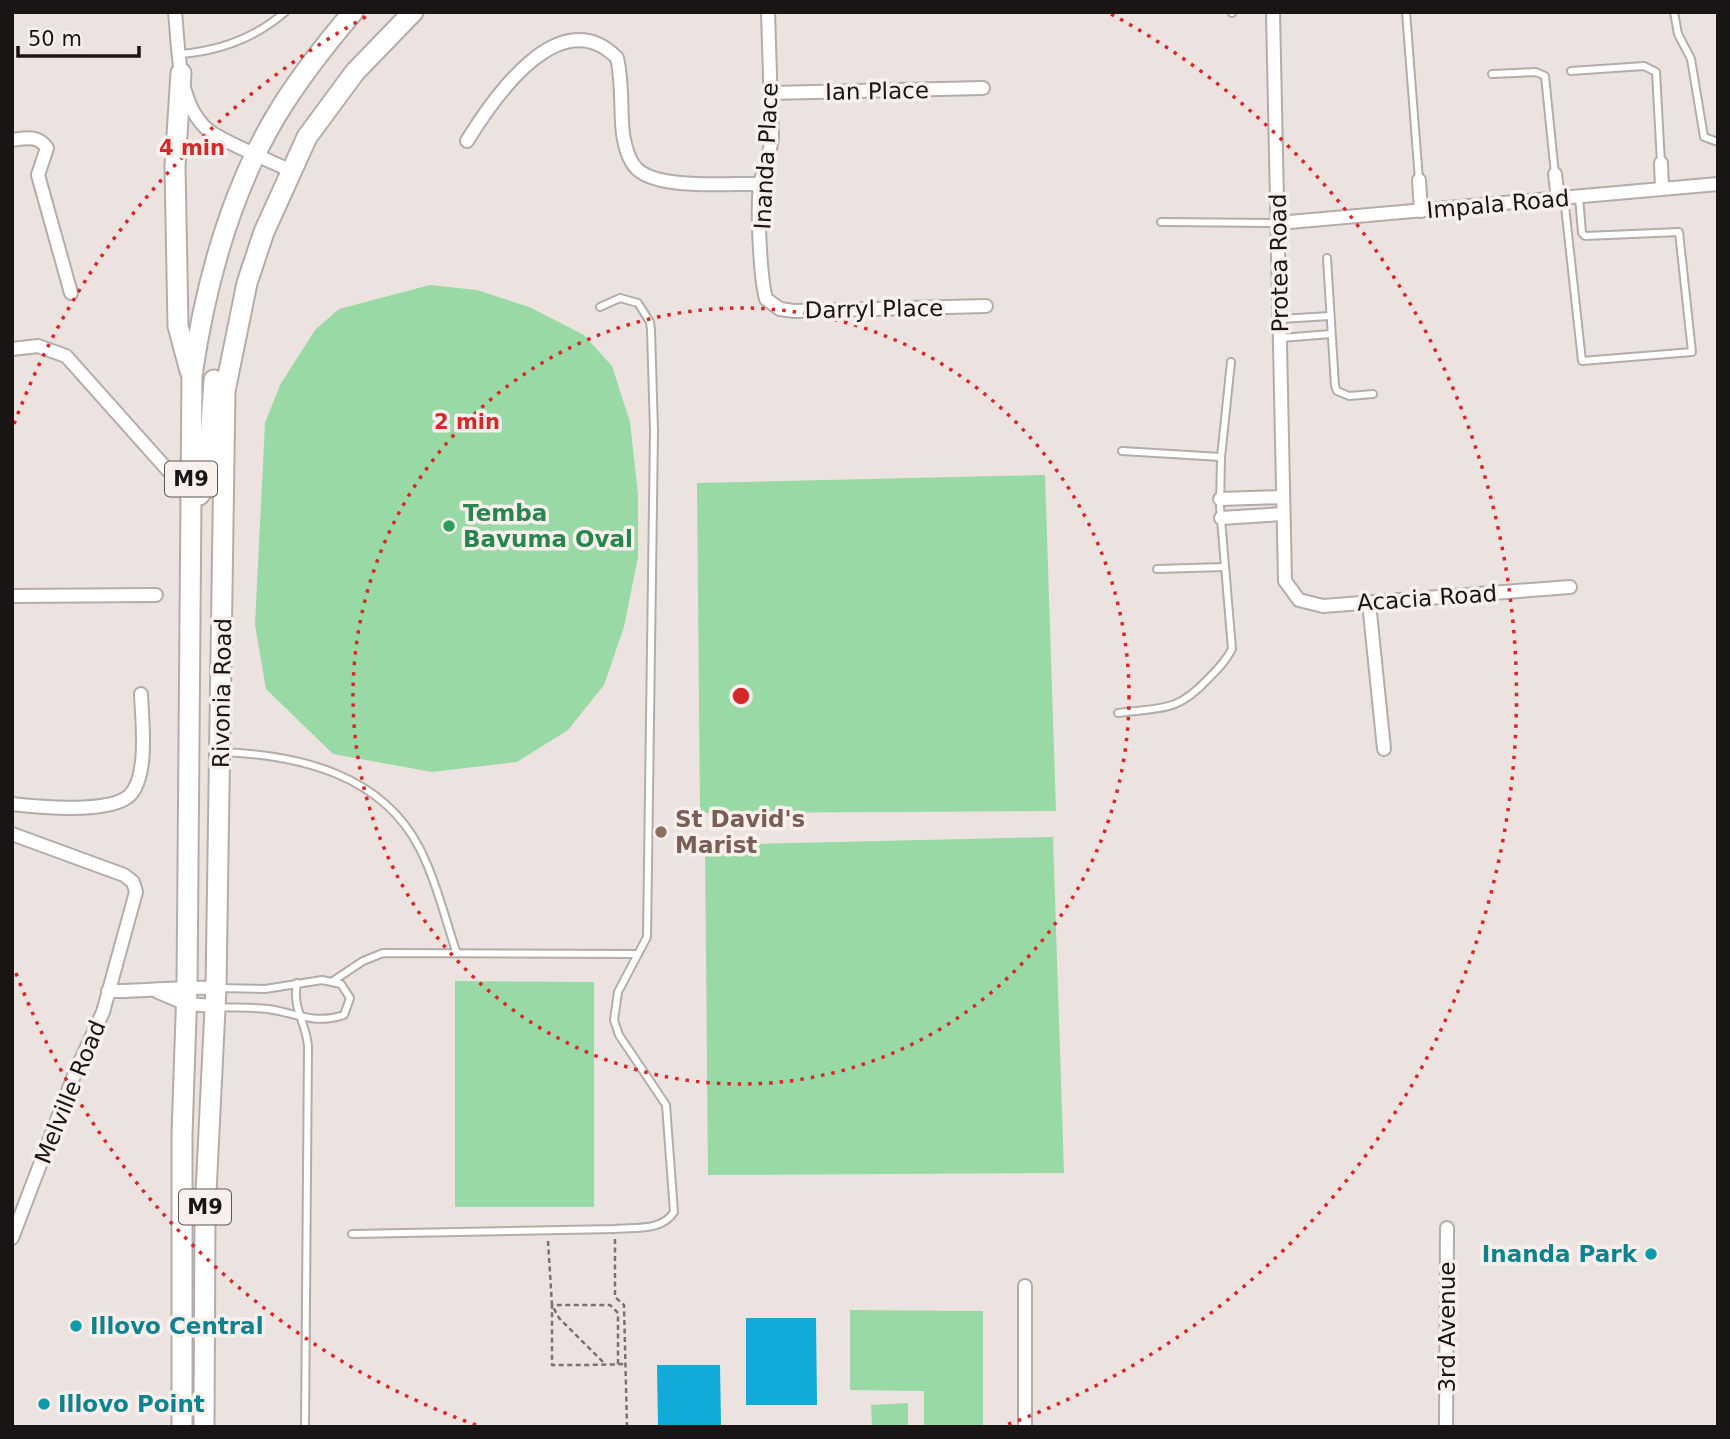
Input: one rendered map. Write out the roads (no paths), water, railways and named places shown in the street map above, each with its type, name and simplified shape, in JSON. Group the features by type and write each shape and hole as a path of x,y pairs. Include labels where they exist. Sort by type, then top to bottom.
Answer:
{"main road":[{"name":"Rivonia Road","path":"182,1427 182,1135 187,995 192,375 208,290 256,153 275,116 310,65 353,12"},
{"name":"Rivonia Road","path":"204,1427 205,1213 216,997 225,391 247,284 264,232 291,171 327,107 355,72 414,12"},
{"path":"181,64 175,166 178,326 192,375"},
{"path":"190,495 199,495 207,485 212,389 219,346 233,306 247,284"}],"street":[{"path":"175,12 181,64 197,119 210,132 291,171"},
{"name":"Inanda Place","path":"766,299 762,277 760,184 770,155 768,12"},
{"name":"Protea Road","path":"1273,12 1281,338 1283,570 1290,591"},
{"path":"467,141 484,114 524,64 561,38 580,36 597,40 617,58 623,138 628,156 636,168 648,176 664,181 760,184"},
{"name":"Ian Place","path":"771,93 983,88"},
{"path":"12,140 33,138 42,141 47,148 46,159 38,175 71,293"},
{"path":"1661,163 1662,188"},
{"path":"1555,174 1561,198"},
{"path":"1419,180 1421,211"},
{"name":"Impala Road","path":"1278,223 1718,184"},
{"name":"Darryl Place","path":"766,299 780,309 794,311 986,306"},
{"path":"12,349 38,346 66,356 190,495"},
{"path":"1220,499 1282,496"},
{"path":"1221,518 1283,514"},
{"name":"Acacia Road","path":"1290,591 1308,605 1368,603 1570,587"},
{"path":"12,596 156,595"},
{"path":"1368,603 1384,749"},
{"path":"12,804 52,808 118,803 131,794 138,778 143,747 141,694"},
{"path":"12,834 124,875 133,882 135,902 108,990"},
{"name":"Melville Road","path":"12,1238 75,1073 103,1012 108,990 216,997"},
{"name":"Melville Road","path":"187,995 216,997"},
{"name":"3rd Avenue","path":"1446,1427 1447,1228"},
{"path":"1025,1427 1026,1286"}],"lane":[{"path":"181,64 256,34 285,12"},
{"path":"1406,12 1419,180"},
{"path":"1674,12 1678,34 1691,58 1704,137 1718,142"},
{"path":"1571,71 1644,66 1656,72 1661,163"},
{"path":"1492,74 1536,72 1545,76 1555,174"},
{"path":"1561,198 1582,361 1692,352 1684,261 1678,232 1585,236 1582,233 1579,196"},
{"path":"1161,222 1278,223"},
{"path":"1326,258 1337,391 1349,396 1373,394"},
{"path":"352,1234 615,1229 658,1226 668,1221 674,1212 666,1105 619,1035 614,1020 618,992 650,926 654,431 651,330 650,322 638,303 620,298 600,307"},
{"path":"1280,319 1330,316"},
{"path":"1281,338 1331,334"},
{"path":"1118,713 1172,706 1188,700 1225,662 1233,640 1220,499 1221,457 1231,362"},
{"path":"1122,451 1221,457"},
{"path":"1157,569 1225,567"},
{"path":"220,752 257,753 313,764 350,779 389,806 405,824 420,849 456,951"},
{"path":"216,997 297,983 333,981 363,961 383,953 456,951 638,954"},
{"path":"216,997 298,1017 329,1020 344,1015 349,1008 347,990 333,981"},
{"path":"297,983 294,1002 298,1017 305,1028 308,1046 305,1427"}],"water":[{"path":"746,1318 816,1318 817,1405 746,1405"},
{"path":"657,1365 720,1365 721,1425 658,1425"}],"place":[{"name":"Temba Bavuma Oval","path":"449,526"},
{"name":"St David's Marist","path":"661,832"},
{"name":"Inanda Park","path":"1651,1254"},
{"name":"Illovo Central","path":"76,1326"},
{"name":"Illovo Point","path":"44,1404"}]}
